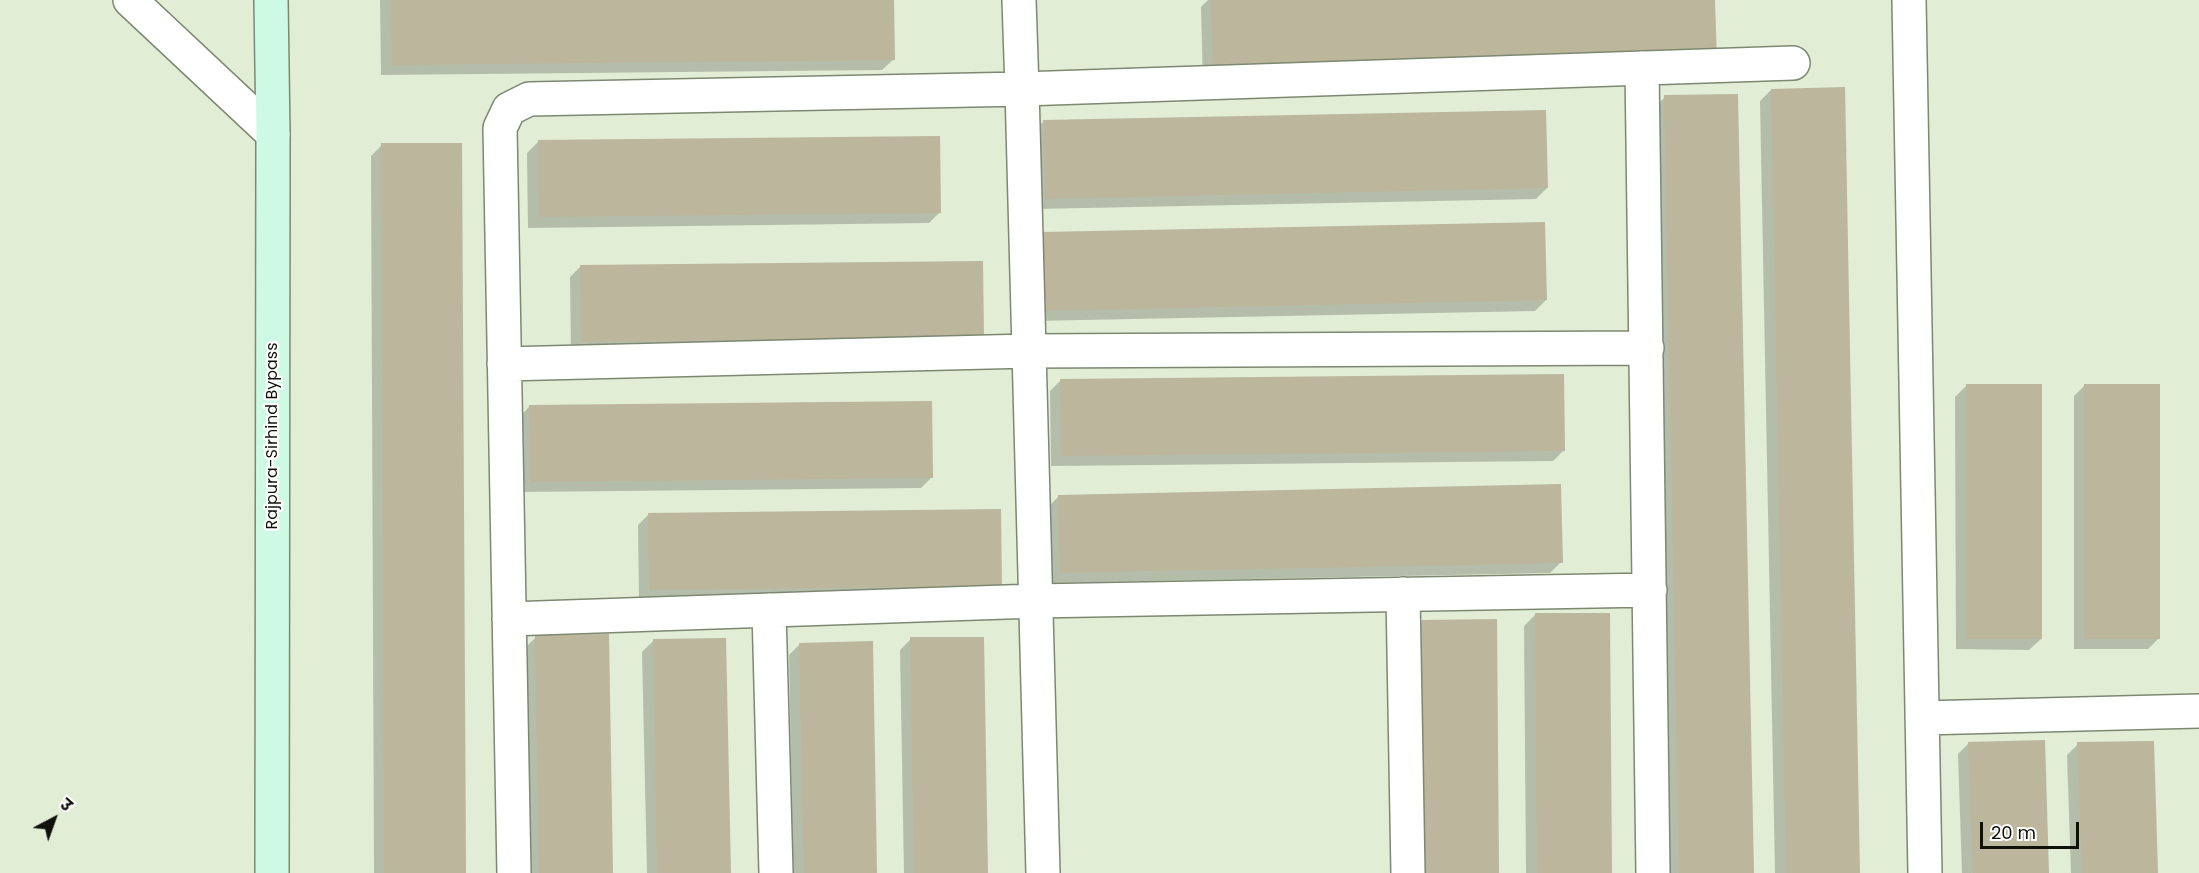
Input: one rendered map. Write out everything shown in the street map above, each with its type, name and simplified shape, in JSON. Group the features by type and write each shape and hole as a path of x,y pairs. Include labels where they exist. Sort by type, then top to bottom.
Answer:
{"main road":[{"name":"Rajpura-Sirhind Bypass","path":"271,0 273,134 272,873"}],"street":[{"path":"130,0 273,134"},
{"path":"1020,0 1042,873"},
{"path":"1909,0 1925,873"},
{"path":"514,873 500,128 509,109 529,99 1022,89 1792,63"},
{"path":"1642,68 1653,873"},
{"path":"504,364 1029,351 1647,348"},
{"path":"509,619 1035,601 1650,590"},
{"path":"1403,594 1408,873"},
{"path":"769,610 776,873"},
{"path":"1922,718 2199,711"}],"building":[{"path":"391,0 894,0 895,60 392,65"},
{"path":"1211,0 1715,0 1717,62 1213,72"},
{"path":"1845,87 1860,873 1786,873 1771,89"},
{"path":"1738,94 1754,873 1679,873 1664,95"},
{"path":"1546,110 1548,188 1045,199 1043,120"},
{"path":"940,136 941,213 539,217 538,140"},
{"path":"381,143 462,143 466,873 384,873"},
{"path":"1545,222 1547,300 1044,311 1042,232"},
{"path":"983,261 984,338 581,342 580,265"},
{"path":"1564,374 1565,451 1061,456 1060,379"},
{"path":"1966,384 2042,384 2042,639 1966,639"},
{"path":"2084,384 2160,384 2160,639 2084,639"},
{"path":"932,401 933,478 530,482 529,405"},
{"path":"1561,484 1563,563 1060,573 1058,495"},
{"path":"1001,509 1002,586 649,590 648,513"},
{"path":"1535,613 1610,613 1612,873 1537,873"},
{"path":"1497,619 1499,873 1424,873 1422,620"},
{"path":"609,634 613,873 539,873 535,635"},
{"path":"910,637 984,637 988,873 914,873"},
{"path":"726,638 731,873 657,873 653,639"},
{"path":"873,641 877,873 804,873 799,643"},
{"path":"2045,740 2049,873 1973,873 1968,742"},
{"path":"2154,741 2158,873 2082,873 2077,742"}]}
